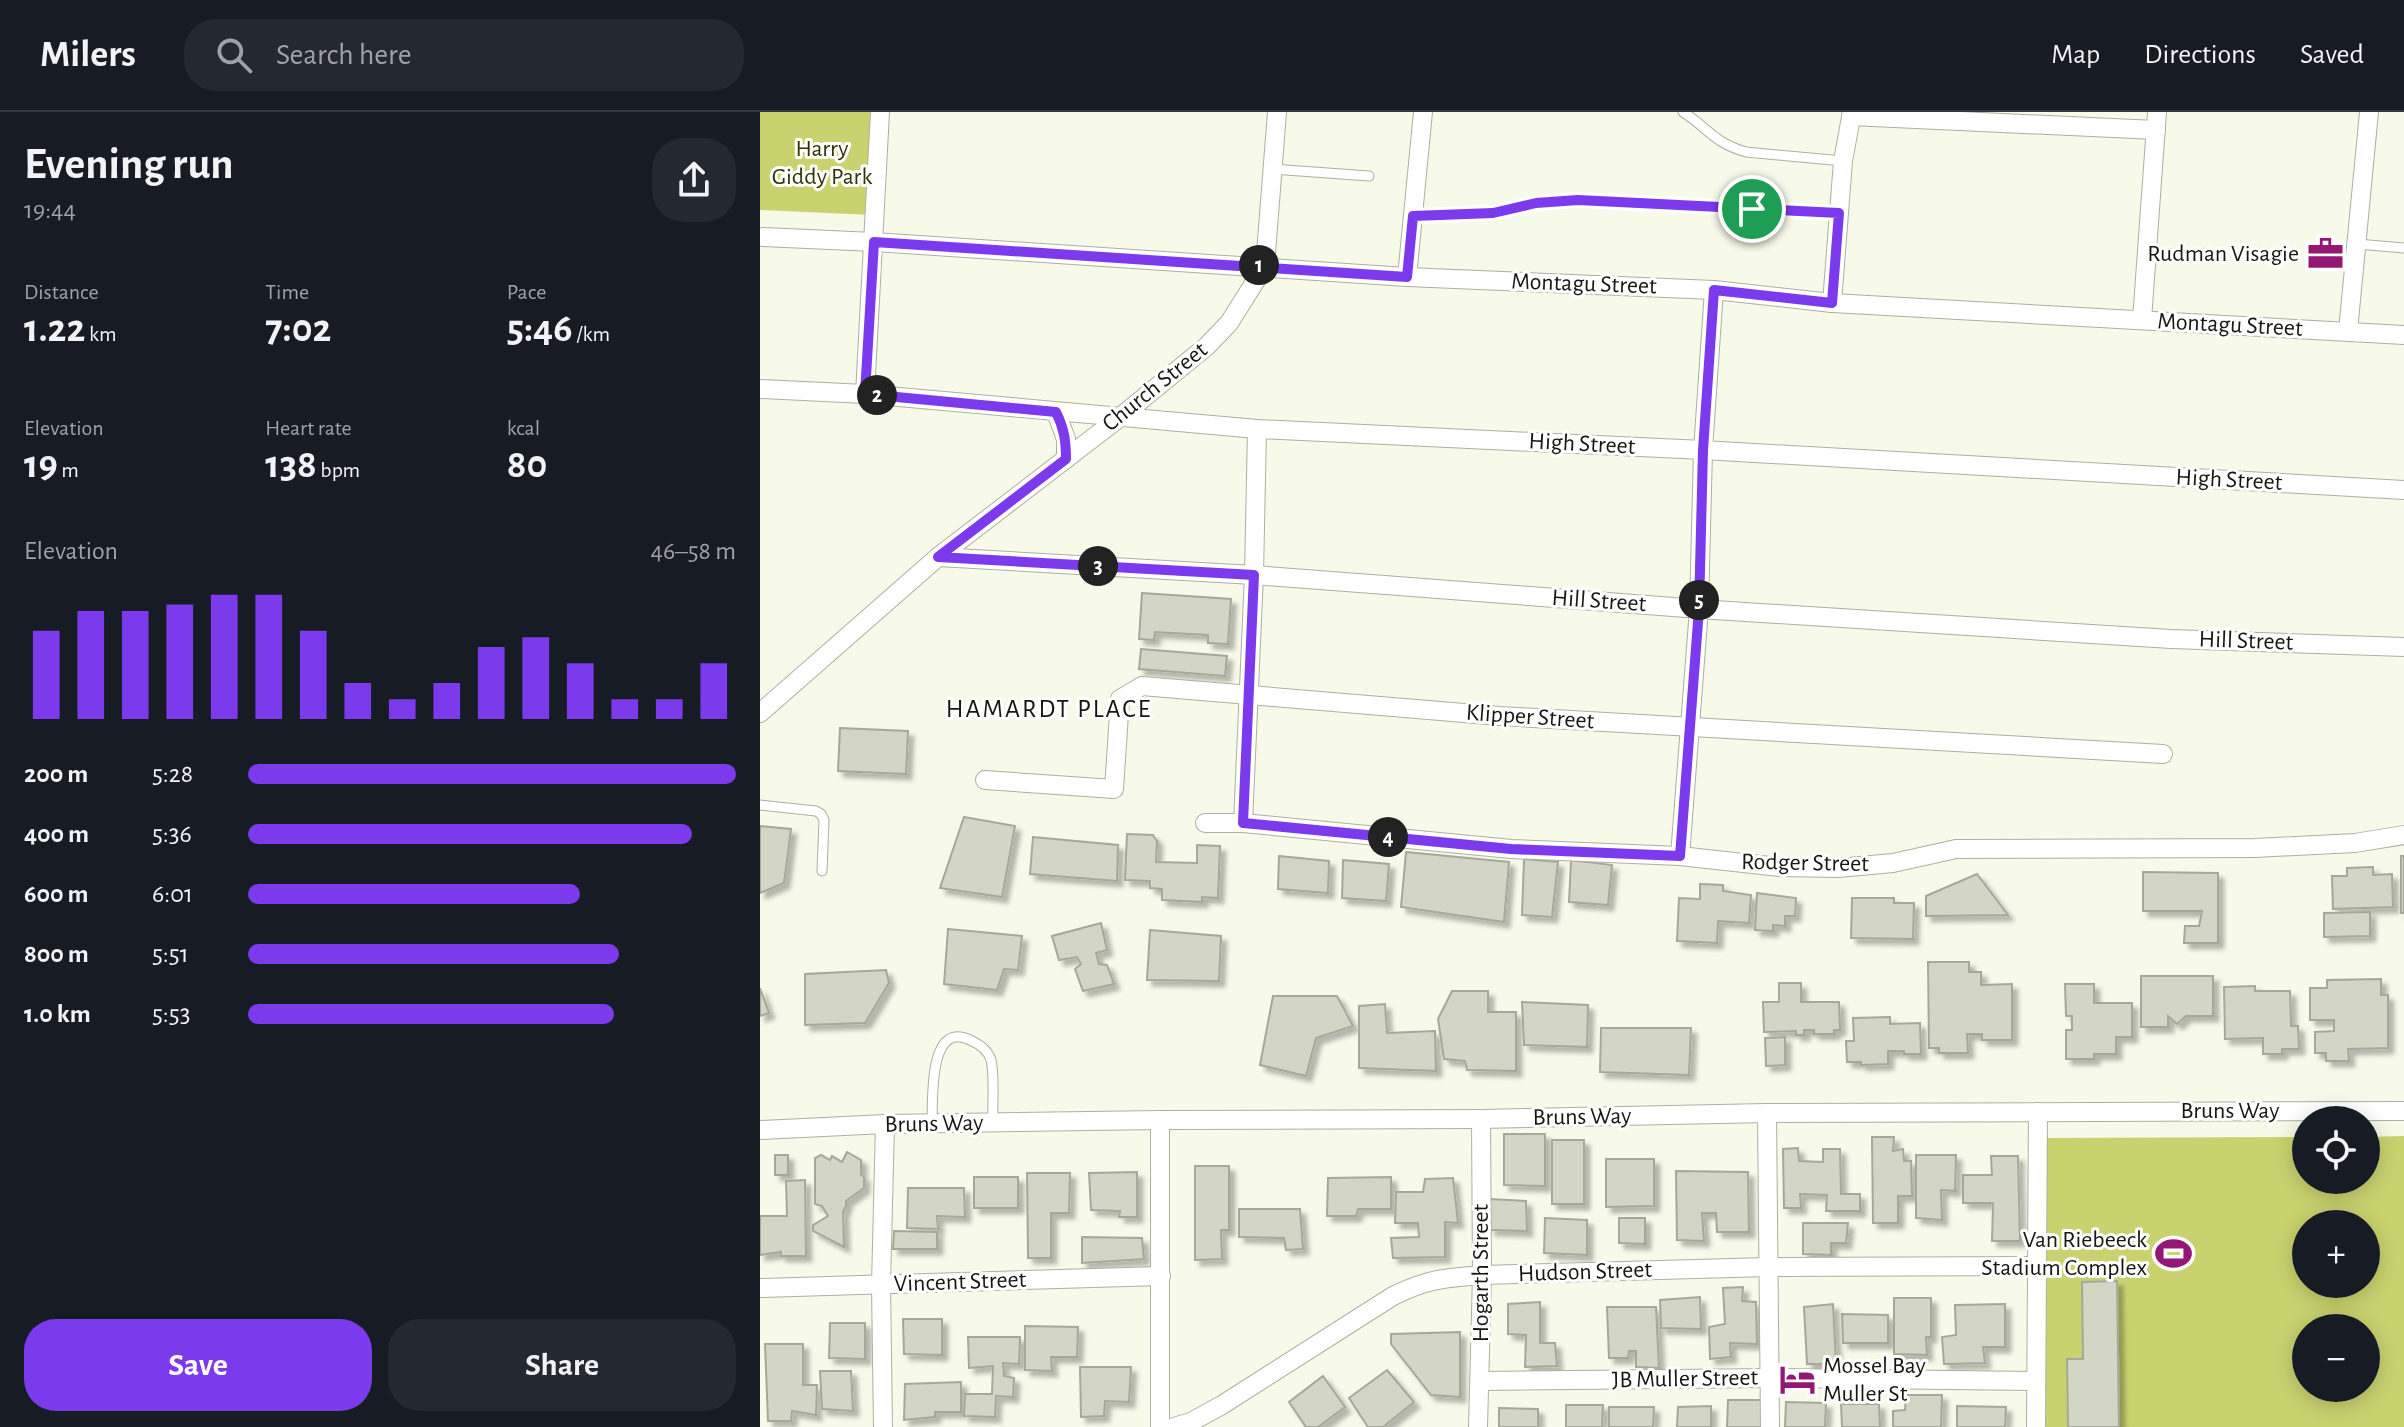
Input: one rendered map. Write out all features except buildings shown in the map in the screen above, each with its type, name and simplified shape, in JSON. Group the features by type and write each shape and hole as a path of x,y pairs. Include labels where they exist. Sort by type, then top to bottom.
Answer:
{"street":[{"path":"865,394 880,112"},
{"name":"Church Street","path":"763,705 938,557 1207,346 1229,323 1265,266 1277,112"},
{"path":"1407,277 1423,112"},
{"path":"2348,331 2369,112"},
{"path":"1832,303 1843,161 1852,114 2156,121 2142,320"},
{"name":"Montagu Street","path":"763,237 1407,277 1714,290 1832,303 2404,335"},
{"path":"1680,856 1699,609 1703,450 1714,290"},
{"name":"High Street","path":"760,389 865,394 1257,429 1703,450 2404,490"},
{"path":"1056,412 1066,439 1066,459"},
{"path":"1243,823 1257,429"},
{"name":"Hill Street","path":"938,557 1254,575 1699,609 2171,639 2404,647"},
{"name":"Klipper Street","path":"985,780 1114,789 1120,699 1142,686 1500,716 2163,754"},
{"name":"Rodger Street","path":"1205,823 1243,823 1511,849 1680,856 1780,867 1838,868 1893,863 1956,849 2255,848 2355,843 2404,835"},
{"name":"Bruns Way","path":"760,1130 885,1124 1160,1120 1481,1119 1767,1113 2404,1111"},
{"path":"2036,1427 2038,1112"},
{"path":"1767,1113 1770,1427"},
{"name":"Hogarth Street","path":"1478,1427 1482,1275 1481,1119"},
{"path":"1160,1120 1160,1427"},
{"path":"883,1427 881,1285 885,1124"},
{"name":"Hudson Street","path":"1174,1427 1191,1422 1222,1405 1393,1296 1435,1279 1768,1267 2037,1266"},
{"name":"Vincent Street","path":"760,1288 1161,1276"},
{"name":"JB Muller Street","path":"1480,1381 1770,1378 2035,1381"}],"lane":[{"path":"1683,112 1731,148 1843,161"},
{"path":"1272,169 1369,176"},
{"path":"1413,216 1493,213 1536,203 1578,200 1839,213"},
{"path":"2357,244 2404,248"},
{"path":"760,805 821,814 824,820 822,871"},
{"path":"932,1123 933,1084 939,1048 949,1038 963,1037 981,1045 991,1058 993,1123"}],"green space":[{"name":"Harry Giddy Park","path":"760,112 875,112 872,215 760,210"},
{"name":"Van Riebeeck Stadium Complex","path":"2404,1136 2404,1427 2040,1427 2039,1138 2292,1137 2292,1194 2380,1194 2380,1137"}],"place":[{"name":"Rudman Visagie","path":"2325,254"},
{"name":"Van Riebeeck Stadium Complex","path":"2173,1254"},
{"name":"Mossel Bay Muller St","path":"1797,1380"}],"district":[{"name":"HAMARDT PLACE","path":"1049,709"}],"route":[{"path":"1578,200 1752,209 1839,213 1832,303 1714,290 1703,450 1699,609 1680,856 1511,849 1243,823 1254,575 938,557 1066,459 1062,424 1056,412 865,394 874,242 1407,277 1413,216 1493,213 1536,203 1578,200"}]}
